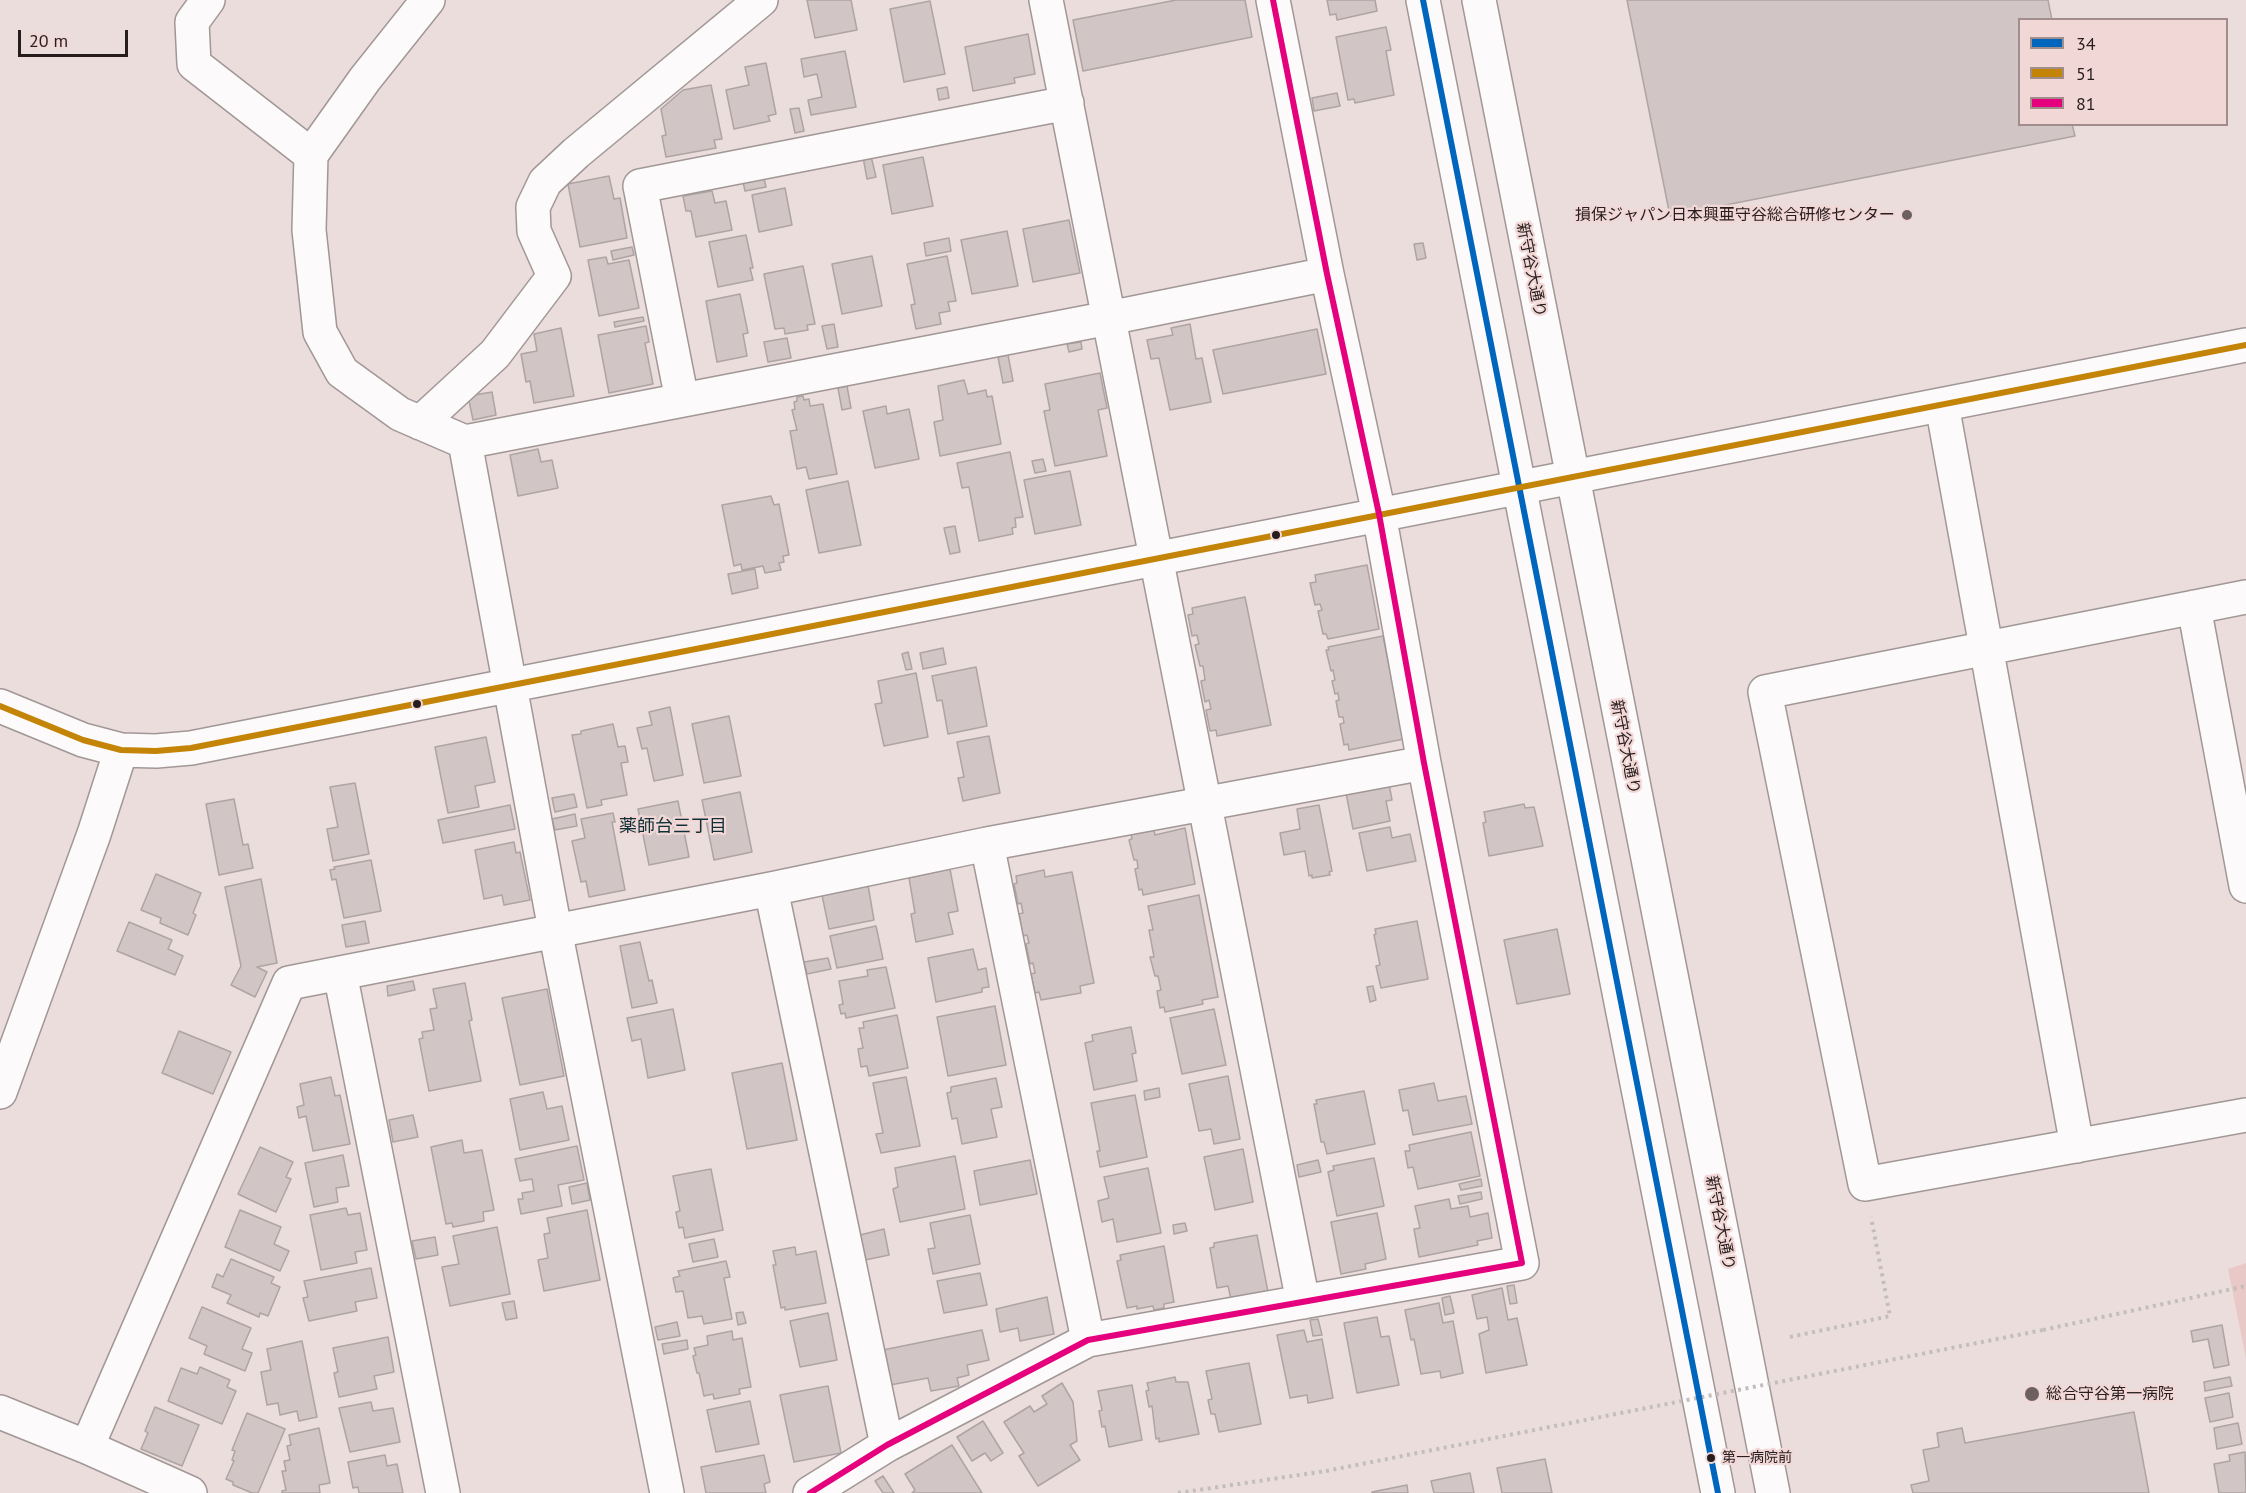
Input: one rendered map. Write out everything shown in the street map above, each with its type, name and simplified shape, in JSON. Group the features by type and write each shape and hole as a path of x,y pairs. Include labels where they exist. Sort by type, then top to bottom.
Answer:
{"street":[{"path":"208,0 192,22 194,64 312,155"},
{"path":"428,0 365,79 312,155 309,230 320,332 342,372 400,414 465,442 1328,274"},
{"path":"420,423 495,354 554,276 534,231 532,207 545,182 576,153 761,0"},
{"path":"1046,0 1303,1302"},
{"path":"810,1493 887,1445 1088,1340 1522,1263 1424,764 1379,514 1273,0"},
{"path":"1423,0 1718,1493"},
{"name":"新守谷大通り","path":"1479,0 1773,1493"},
{"path":"682,400 640,186 1067,103"},
{"path":"0,706 83,740 121,750 156,752 191,748 2246,345"},
{"path":"1942,405 2077,1146"},
{"path":"465,442 555,930 667,1493"},
{"path":"2246,597 1765,692 1865,1184 2246,1115"},
{"path":"2194,607 2246,886"},
{"path":"0,1092 94,834 121,750"},
{"path":"87,1447 289,983 771,889 987,844 1424,764"},
{"path":"987,844 1088,1340"},
{"path":"771,889 887,1445"},
{"path":"340,973 443,1493"},
{"path":"0,1412 87,1447 190,1493"}],"path":[{"path":"1790,1337 1890,1316 1865,1184"},
{"path":"1178,1493 1326,1471 2043,1330 2246,1286"}],"shaded area":[{"path":"2246,1263 2246,1358 2228,1269"}],"building":[{"path":"807,0 851,0 857,30 815,38"},
{"path":"1176,0 1245,0 1252,37 1083,71 1073,20"},
{"path":"1327,0 1375,0 1377,11 1337,20 1336,14 1330,15"},
{"path":"1627,0 2048,0 2052,18 2018,18 2018,126 2072,126 2075,136 1670,216"},
{"path":"930,1 945,74 904,82 890,9"},
{"path":"1386,27 1391,50 1386,51 1394,95 1355,103 1354,99 1348,100 1336,37"},
{"path":"1028,34 1035,74 1014,78 1015,83 973,91 965,47"},
{"path":"845,51 856,107 811,115 808,100 822,97 817,74 804,77 801,59"},
{"path":"766,63 776,114 768,116 770,121 734,129 726,90 749,85 745,67"},
{"path":"711,85 722,139 714,140 716,148 666,157 662,136 666,135 661,109 683,90"},
{"path":"947,87 949,98 939,100 937,89"},
{"path":"1337,93 1340,106 1314,111 1312,98"},
{"path":"799,108 804,131 795,133 790,109"},
{"path":"871,156 876,177 867,179 863,157"},
{"path":"923,157 933,206 892,214 883,165"},
{"path":"609,176 614,199 620,198 627,238 580,247 568,184"},
{"path":"764,178 766,187 745,191 743,182"},
{"path":"785,188 792,225 759,232 752,195"},
{"path":"712,191 715,203 726,201 732,230 696,237 691,211 686,211 683,196"},
{"path":"1069,220 1080,273 1033,282 1023,229"},
{"path":"1007,231 1018,286 972,294 961,240"},
{"path":"746,235 753,268 750,268 753,280 718,287 709,242"},
{"path":"949,238 951,251 926,256 924,243"},
{"path":"1423,243 1426,258 1417,260 1414,244"},
{"path":"632,247 634,255 613,260 611,251"},
{"path":"872,256 882,306 842,314 832,264"},
{"path":"947,256 956,301 948,302 950,311 939,313 941,324 916,329 911,305 915,304 907,264"},
{"path":"606,257 608,264 629,260 639,308 599,316 588,260"},
{"path":"803,266 815,324 807,325 808,330 785,334 784,328 775,329 764,274"},
{"path":"740,294 748,333 743,334 747,356 717,362 706,301"},
{"path":"643,317 644,321 615,327 614,322"},
{"path":"834,324 838,347 827,349 822,326"},
{"path":"1190,324 1196,359 1202,358 1211,402 1170,410 1159,358 1151,359 1147,340 1173,335 1171,328"},
{"path":"646,326 649,342 645,343 653,384 609,393 598,335"},
{"path":"561,328 574,396 534,403 530,381 526,382 521,354 537,351 534,334"},
{"path":"1317,329 1326,374 1223,394 1213,350"},
{"path":"787,338 791,358 768,362 764,342"},
{"path":"1081,342 1082,349 1069,352 1067,344"},
{"path":"1008,355 1013,381 1003,383 998,357"},
{"path":"1100,373 1107,408 1098,410 1107,456 1055,466 1044,411 1050,410 1045,384"},
{"path":"964,380 968,394 986,390 987,397 992,396 1001,444 940,456 934,422 943,420 938,386"},
{"path":"847,386 851,408 842,410 838,388"},
{"path":"492,392 496,415 473,420 468,396"},
{"path":"803,396 804,400 809,399 810,406 823,404 837,474 809,479 806,467 797,469 790,431 797,430 792,410 795,409 794,402 797,401 797,397"},
{"path":"886,406 887,414 909,409 919,459 875,468 863,411"},
{"path":"538,449 541,462 552,460 558,488 518,496 510,455"},
{"path":"1010,452 1023,517 1015,518 1016,527 1012,528 1013,534 979,541 969,487 962,488 957,463"},
{"path":"1043,459 1046,471 1035,473 1032,461"},
{"path":"1070,471 1081,525 1035,534 1024,480"},
{"path":"848,481 861,545 819,553 806,490"},
{"path":"771,496 774,505 779,504 789,555 783,556 784,562 779,563 781,570 765,573 763,566 742,570 741,564 734,566 722,505"},
{"path":"955,526 960,552 950,554 944,528"},
{"path":"1367,565 1379,629 1328,639 1326,634 1323,634 1318,611 1322,610 1320,604 1315,605 1310,583 1316,582 1315,575"},
{"path":"755,569 758,588 732,594 728,574"},
{"path":"1245,597 1271,725 1217,736 1216,730 1210,731 1206,710 1211,709 1209,700 1205,702 1201,681 1205,680 1203,666 1200,666 1195,645 1199,644 1197,635 1192,636 1188,615 1193,614 1192,608"},
{"path":"1383,636 1404,739 1349,750 1348,744 1344,745 1340,724 1344,723 1343,717 1339,717 1336,701 1339,700 1338,693 1335,694 1332,681 1335,680 1333,670 1331,671 1326,650 1329,650 1328,647"},
{"path":"943,648 946,664 923,669 920,653"},
{"path":"908,652 912,669 906,670 902,654"},
{"path":"976,667 987,726 948,734 942,700 937,701 932,676"},
{"path":"916,673 928,737 884,746 875,704 882,703 878,681"},
{"path":"670,707 683,775 654,781 647,748 642,749 637,728 652,725 649,712"},
{"path":"729,716 741,776 704,783 692,724"},
{"path":"613,724 618,747 625,746 628,762 621,763 627,795 601,800 602,805 587,808 572,735"},
{"path":"989,736 1000,793 963,801 958,778 964,777 957,742"},
{"path":"486,737 495,782 475,786 479,807 448,813 435,747"},
{"path":"355,783 369,854 333,861 327,829 338,827 330,787"},
{"path":"1389,784 1392,800 1386,801 1390,821 1353,829 1346,793"},
{"path":"740,792 752,852 714,860 702,800"},
{"path":"574,794 577,807 555,812 552,798"},
{"path":"234,799 243,845 248,844 253,868 219,875 206,804"},
{"path":"678,801 689,857 649,865 638,809"},
{"path":"1524,804 1525,808 1534,807 1543,846 1489,856 1483,823 1486,822 1484,812"},
{"path":"510,805 515,829 443,843 438,820"},
{"path":"1319,805 1332,871 1329,872 1330,875 1312,878 1312,875 1309,876 1305,851 1284,855 1280,833 1300,829 1297,809"},
{"path":"613,813 615,822 612,822 625,890 589,897 586,881 581,882 572,841 585,838 581,819"},
{"path":"575,814 577,826 555,830 552,819"},
{"path":"1390,827 1392,838 1410,834 1416,861 1367,871 1359,833"},
{"path":"1185,828 1195,884 1143,895 1142,889 1139,890 1135,869 1138,868 1137,860 1134,860 1129,840 1132,839 1131,834 1154,830 1155,835"},
{"path":"514,842 516,853 520,852 530,900 504,905 502,895 484,899 475,850"},
{"path":"371,860 381,911 344,918 336,879 332,880 330,870 335,869 334,867"},
{"path":"950,869 958,911 948,913 953,934 916,942 911,914 915,913 909,878"},
{"path":"1044,870 1045,877 1072,872 1094,983 1080,986 1081,993 1041,1000 1039,992 1035,993 1031,974 1035,973 1033,963 1030,964 1026,944 1029,943 1027,935 1023,936 1019,914 1023,913 1021,903 1018,904 1014,884 1017,883 1016,876"},
{"path":"156,874 201,893 188,935 160,923 161,918 141,910"},
{"path":"261,879 277,963 257,967 267,972 255,997 231,985 241,966 225,887"},
{"path":"868,885 874,920 829,929 822,895"},
{"path":"1199,895 1218,997 1202,1000 1203,1004 1165,1012 1164,1007 1160,1008 1157,991 1161,990 1150,957 1154,957 1149,930 1153,930 1148,906"},
{"path":"365,921 369,943 346,947 342,925"},
{"path":"1417,921 1428,979 1381,988 1376,966 1380,965 1374,935 1376,934 1375,929"},
{"path":"129,922 172,940 168,949 183,956 175,975 117,951"},
{"path":"876,926 883,959 837,968 830,936"},
{"path":"1557,929 1570,994 1517,1004 1504,940"},
{"path":"640,942 649,981 652,980 657,1003 632,1008 620,946"},
{"path":"973,949 978,970 986,968 989,987 982,988 982,992 936,1002 928,958"},
{"path":"828,958 831,969 807,974 804,962"},
{"path":"886,967 895,1008 846,1018 845,1013 841,1014 839,1005 843,1004 839,981 868,976 867,970"},
{"path":"413,981 415,990 388,996 387,986"},
{"path":"465,983 472,1020 469,1021 481,1081 429,1091 419,1039 423,1038 422,1032 434,1030 430,1009 437,1008 433,989"},
{"path":"1373,986 1376,1000 1370,1002 1367,987"},
{"path":"547,989 564,1076 520,1085 502,998"},
{"path":"995,1006 1006,1065 948,1076 937,1017"},
{"path":"673,1009 685,1070 648,1078 641,1039 632,1041 627,1018"},
{"path":"1214,1009 1226,1065 1182,1074 1170,1018"},
{"path":"897,1015 908,1068 869,1076 867,1066 861,1067 858,1049 863,1048 859,1028 864,1028 863,1022"},
{"path":"1131,1027 1136,1053 1132,1054 1137,1081 1094,1090 1085,1043 1093,1041 1092,1035"},
{"path":"179,1031 231,1052 213,1094 162,1073"},
{"path":"782,1063 797,1140 747,1149 732,1073"},
{"path":"1228,1076 1240,1139 1214,1144 1211,1129 1199,1131 1189,1084"},
{"path":"331,1077 335,1096 340,1095 350,1144 313,1151 306,1116 299,1118 297,1107 304,1105 300,1084"},
{"path":"906,1077 920,1146 881,1153 876,1134 883,1133 873,1083"},
{"path":"996,1078 1002,1107 991,1109 997,1137 962,1144 957,1118 952,1119 947,1093 951,1092 951,1087"},
{"path":"1434,1083 1438,1101 1466,1096 1472,1124 1413,1135 1408,1110 1403,1111 1399,1090"},
{"path":"1159,1088 1160,1097 1145,1100 1144,1091"},
{"path":"1364,1091 1375,1144 1327,1154 1324,1142 1321,1142 1314,1104 1317,1104 1316,1100"},
{"path":"543,1092 547,1109 562,1106 569,1140 520,1150 510,1099"},
{"path":"1135,1095 1147,1157 1100,1167 1097,1151 1100,1151 1091,1103"},
{"path":"413,1115 418,1137 393,1142 389,1120"},
{"path":"1471,1132 1480,1176 1418,1189 1413,1167 1408,1168 1405,1151 1410,1151 1409,1145"},
{"path":"462,1140 464,1153 482,1150 494,1210 483,1212 484,1221 453,1227 452,1223 446,1224 431,1147"},
{"path":"577,1146 584,1180 558,1185 562,1206 521,1214 518,1199 523,1199 522,1193 534,1191 532,1179 520,1181 515,1159"},
{"path":"260,1147 293,1162 286,1177 291,1179 276,1212 238,1194"},
{"path":"1243,1149 1253,1202 1215,1210 1204,1157"},
{"path":"343,1155 349,1186 336,1188 338,1202 314,1207 305,1163"},
{"path":"955,1156 965,1209 900,1222 893,1189 898,1187 895,1168"},
{"path":"1374,1158 1384,1206 1337,1216 1328,1172 1334,1170 1333,1166"},
{"path":"1030,1160 1037,1194 980,1205 974,1171"},
{"path":"1318,1160 1321,1172 1299,1177 1297,1165"},
{"path":"1148,1168 1161,1233 1117,1242 1113,1219 1102,1222 1098,1201 1109,1198 1104,1177"},
{"path":"711,1169 723,1230 685,1238 683,1227 679,1228 676,1212 680,1211 673,1176"},
{"path":"1481,1179 1482,1186 1461,1190 1459,1184"},
{"path":"587,1183 590,1200 572,1204 569,1187"},
{"path":"1481,1192 1482,1199 1460,1204 1458,1196"},
{"path":"1449,1199 1451,1209 1468,1206 1470,1217 1488,1213 1492,1238 1477,1241 1478,1245 1419,1257 1414,1229 1420,1228 1415,1206"},
{"path":"346,1208 348,1215 360,1213 367,1250 355,1252 357,1263 321,1270 310,1215"},
{"path":"240,1210 281,1227 274,1244 289,1251 280,1271 225,1247"},
{"path":"587,1210 600,1280 544,1291 538,1260 548,1258 544,1234 550,1233 547,1218"},
{"path":"1377,1213 1386,1259 1365,1264 1366,1269 1341,1274 1331,1222"},
{"path":"970,1215 980,1264 933,1274 928,1249 935,1248 930,1223"},
{"path":"1185,1223 1187,1231 1174,1234 1173,1225"},
{"path":"497,1227 510,1294 450,1306 442,1267 459,1264 453,1236"},
{"path":"884,1229 889,1255 865,1260 860,1235"},
{"path":"1257,1235 1268,1292 1231,1299 1228,1286 1217,1288 1210,1248 1214,1247 1214,1243"},
{"path":"435,1237 438,1255 416,1259 412,1241"},
{"path":"714,1239 718,1257 693,1262 689,1244"},
{"path":"1164,1246 1174,1302 1164,1304 1164,1308 1154,1310 1153,1306 1127,1308 1117,1261 1121,1260 1120,1255"},
{"path":"795,1247 796,1255 816,1251 826,1303 785,1310 785,1307 781,1308 773,1265 776,1265 773,1251"},
{"path":"231,1259 274,1277 271,1283 280,1287 268,1316 260,1313 259,1317 227,1303 231,1295 212,1287 217,1274 223,1277"},
{"path":"726,1261 730,1277 724,1278 732,1319 704,1324 702,1316 688,1318 683,1291 676,1292 673,1278 680,1276 678,1271"},
{"path":"371,1268 377,1298 355,1302 357,1311 309,1321 303,1298 308,1297 304,1281"},
{"path":"980,1273 987,1305 944,1313 937,1281"},
{"path":"1514,1285 1517,1303 1510,1304 1507,1286"},
{"path":"1502,1288 1508,1320 1517,1318 1527,1365 1486,1373 1479,1334 1489,1330 1487,1317 1477,1319 1472,1295"},
{"path":"1450,1296 1454,1313 1445,1315 1442,1298"},
{"path":"1047,1297 1054,1334 1020,1341 1018,1328 1000,1332 996,1309"},
{"path":"514,1301 517,1318 506,1320 502,1303"},
{"path":"1439,1303 1443,1323 1453,1321 1463,1373 1441,1378 1440,1371 1421,1374 1405,1310"},
{"path":"202,1307 251,1328 242,1349 252,1353 245,1371 204,1354 207,1346 189,1338"},
{"path":"743,1312 746,1323 738,1325 736,1313"},
{"path":"828,1313 837,1360 800,1367 790,1321"},
{"path":"1377,1317 1381,1337 1389,1336 1399,1385 1357,1393 1344,1323"},
{"path":"1318,1319 1322,1335 1313,1336 1310,1320"},
{"path":"677,1322 680,1336 658,1340 655,1327"},
{"path":"2222,1325 2229,1365 2214,1368 2208,1339 2193,1342 2191,1331"},
{"path":"982,1330 989,1360 967,1365 969,1375 957,1378 959,1386 931,1391 928,1378 890,1385 883,1350"},
{"path":"1304,1330 1307,1342 1322,1339 1333,1398 1308,1403 1307,1395 1290,1398 1277,1335"},
{"path":"732,1331 733,1340 742,1338 751,1387 739,1389 740,1394 714,1399 713,1394 704,1396 693,1356 696,1355 694,1348 708,1345 707,1336"},
{"path":"388,1337 394,1372 374,1376 377,1389 339,1397 334,1373 338,1372 333,1348"},
{"path":"687,1340 688,1349 664,1354 662,1344"},
{"path":"302,1341 317,1417 299,1421 297,1411 280,1415 278,1403 267,1405 261,1372 271,1370 267,1349"},
{"path":"1249,1363 1261,1424 1219,1432 1215,1414 1211,1414 1208,1400 1212,1399 1206,1371"},
{"path":"200,1367 230,1380 227,1387 236,1391 222,1424 168,1401 181,1368 197,1374"},
{"path":"1175,1377 1176,1382 1188,1382 1199,1434 1159,1442 1159,1438 1156,1439 1152,1406 1149,1407 1147,1383"},
{"path":"2230,1377 2232,1386 2205,1391 2204,1382"},
{"path":"1062,1383 1073,1402 1077,1441 1070,1445 1080,1460 1038,1486 1019,1456 1024,1453 1004,1422 1030,1406 1034,1412 1047,1404 1042,1396"},
{"path":"1132,1385 1142,1440 1109,1447 1105,1426 1102,1427 1099,1411 1102,1410 1098,1391"},
{"path":"828,1386 841,1453 794,1462 780,1395"},
{"path":"2229,1393 2233,1417 2210,1422 2205,1398"},
{"path":"750,1401 759,1444 716,1452 707,1410"},
{"path":"371,1402 373,1411 393,1408 400,1442 350,1452 339,1408"},
{"path":"155,1407 199,1425 182,1466 141,1449 148,1433 145,1431"},
{"path":"2134,1412 2149,1493 1913,1493 1911,1485 1929,1481 1923,1450 1939,1447 1937,1433 1962,1428 1965,1443"},
{"path":"247,1413 285,1429 258,1493 252,1493 233,1485 233,1482 226,1479 234,1461 232,1460 235,1451 232,1450"},
{"path":"983,1421 1003,1453 991,1461 985,1453 972,1461 957,1437"},
{"path":"2238,1423 2242,1444 2217,1449 2214,1428"},
{"path":"319,1428 330,1483 319,1485 320,1493 282,1493 286,1490 282,1471 286,1471 284,1461 290,1460 287,1446 291,1445 289,1435"},
{"path":"952,1445 982,1493 912,1493 915,1490 905,1474"},
{"path":"2245,1452 2246,1493 2219,1493 2214,1464 2230,1461 2229,1455"},
{"path":"385,1455 387,1466 397,1464 403,1493 359,1493 358,1487 353,1488 348,1462"},
{"path":"764,1455 770,1482 764,1484 766,1493 706,1493 701,1467"},
{"path":"1545,1459 1552,1493 1502,1493 1497,1468"},
{"path":"1470,1473 1474,1493 1434,1493 1431,1481"},
{"path":"883,1476 894,1493 883,1493 875,1481"},
{"path":"1407,1485 1408,1493 1372,1493 1372,1492"}],"transit line":[{"name":"81","path":"810,1493 887,1445 1088,1340 1522,1263 1424,763 1379,514 1327,274 1273,0"},
{"name":"34","path":"1423,0 1718,1493"},
{"name":"51","path":"0,706 83,740 121,750 156,751 191,748 2246,345"}],"place":[{"name":"損保ジャパン日本興亜守谷総合研修センター","path":"1907,215"},
{"name":"総合守谷第一病院","path":"2032,1394"},
{"name":"第一病院前","path":"1711,1458"}],"district":[{"name":"薬師台三丁目","path":"673,827"}]}
